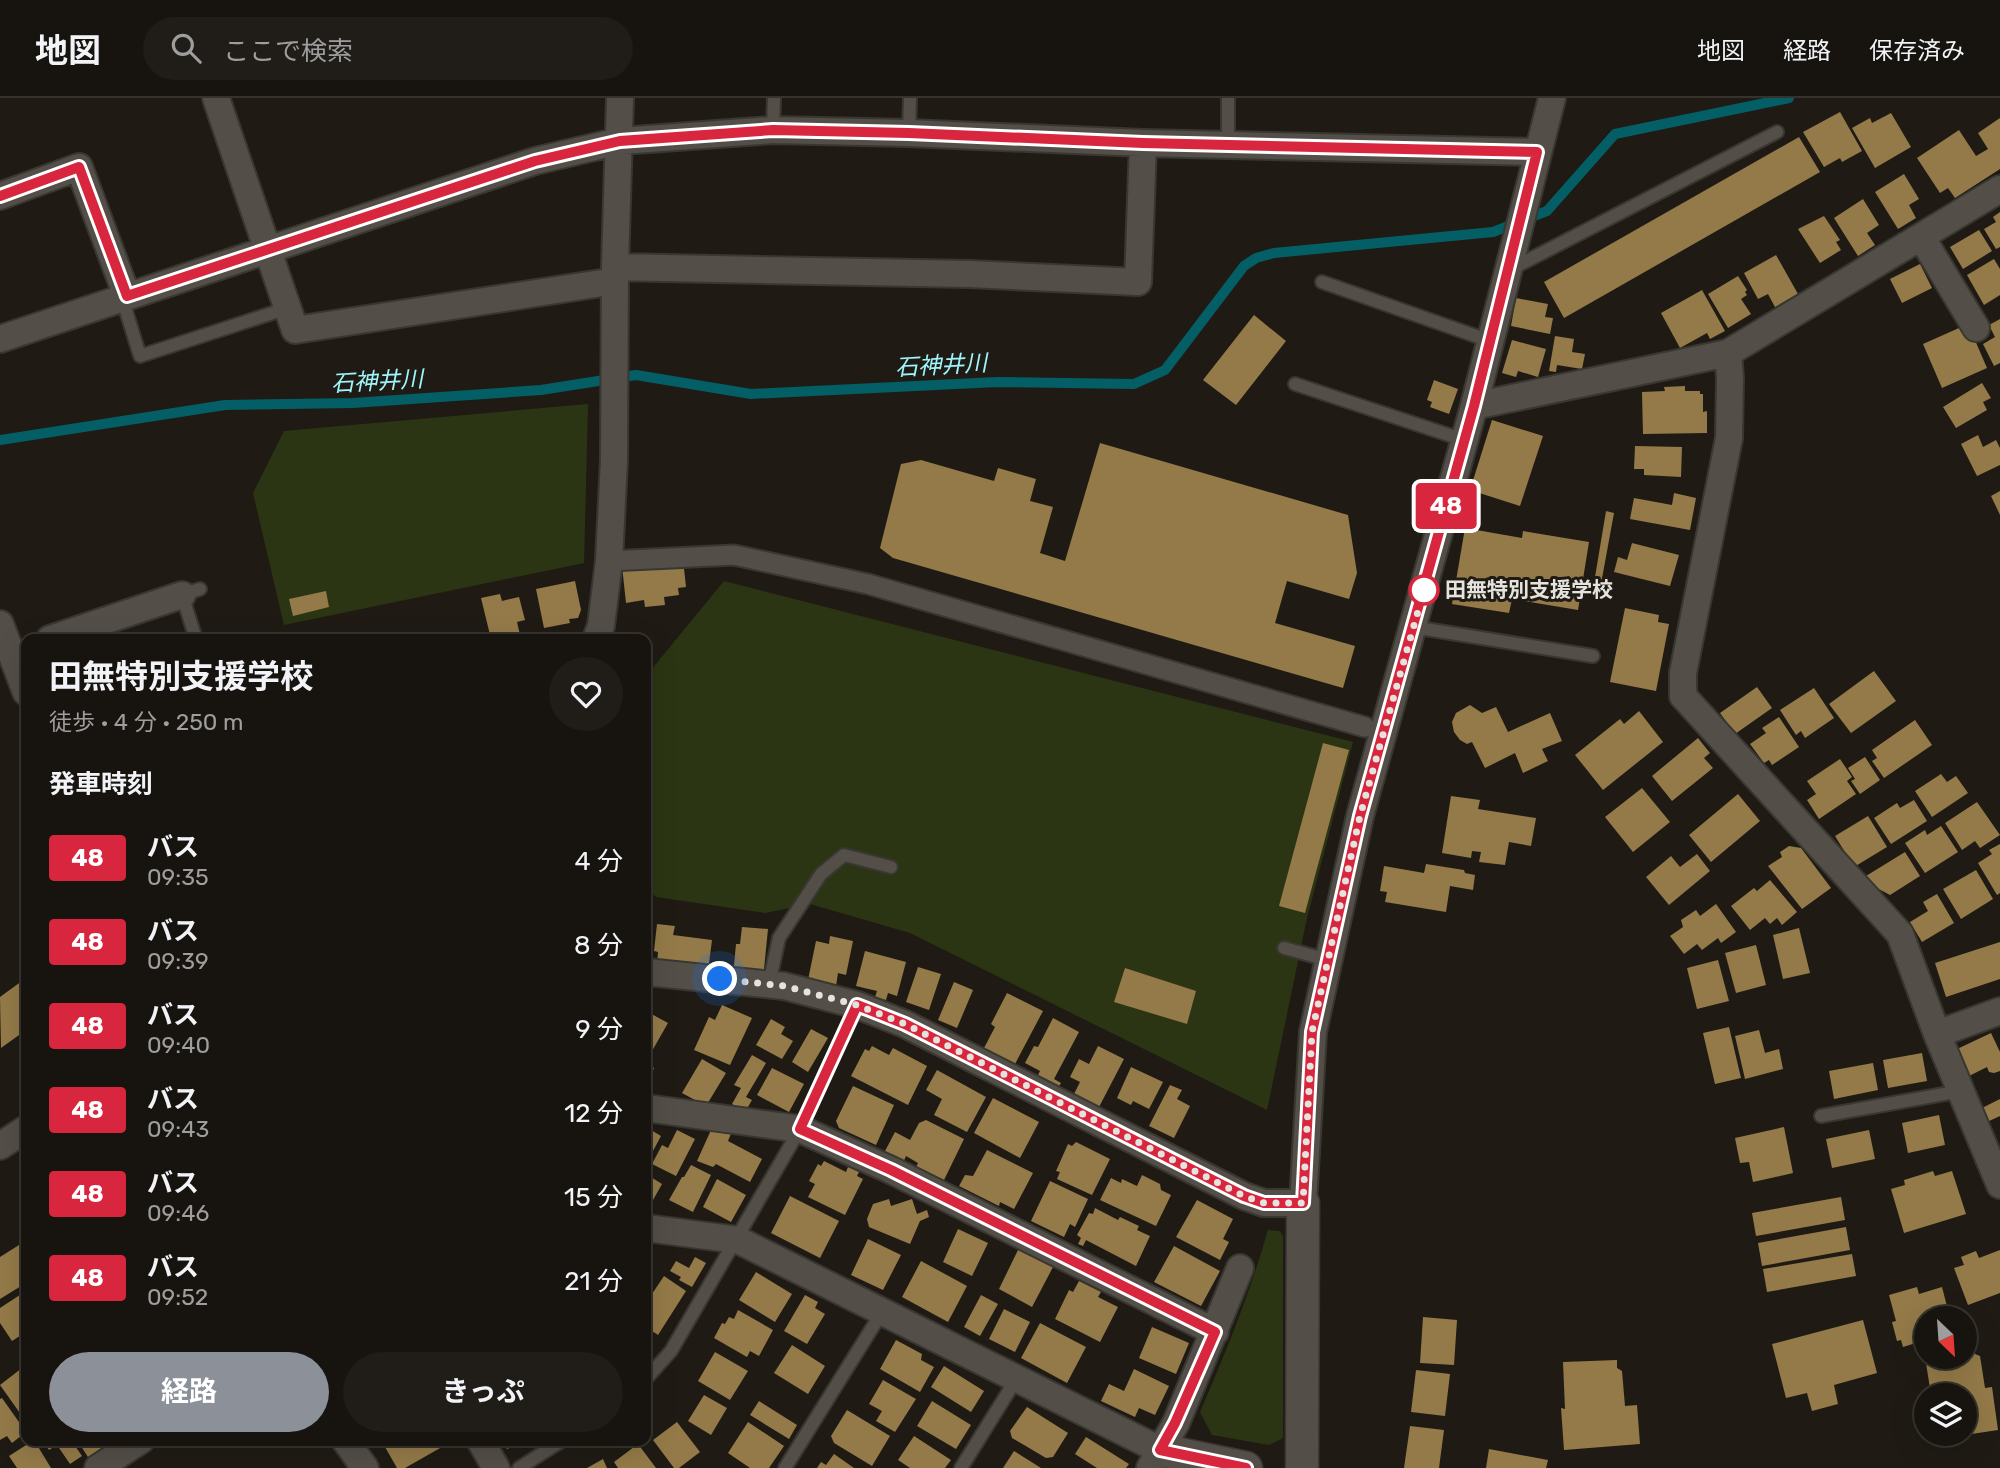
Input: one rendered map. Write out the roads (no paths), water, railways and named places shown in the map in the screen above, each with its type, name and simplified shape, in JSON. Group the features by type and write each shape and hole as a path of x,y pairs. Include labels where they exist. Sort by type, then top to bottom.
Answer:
{"street":[{"path":"216,98 295,330 615,274 969,274 1138,282 1143,143"},
{"path":"598,634 609,561 614,460 620,98"},
{"path":"1302,1468 1303,1203 1312,1032 1360,816 1474,406 1552,98"},
{"path":"0,339 535,161 620,141 773,130 1143,143 1537,152"},
{"path":"0,196 79,167 124,297"},
{"path":"1474,406 1728,353 2000,189"},
{"path":"1922,238 1976,328"},
{"path":"1728,353 1729,438 1683,673 1683,696 1900,934 1937,1034 2000,1185"},
{"path":"609,561 734,555 868,584 1366,727"},
{"path":"65,634 191,592"},
{"path":"0,624 18,649"},
{"path":"651,972 769,984 857,1005 905,1024 1244,1196 1264,1203 1303,1203"},
{"path":"1937,1034 2000,1011"},
{"path":"651,1109 800,1129 904,1176 1215,1332"},
{"path":"0,1146 21,1132"},
{"path":"651,1229 738,1240 1017,1378 1155,1459 1247,1468"},
{"path":"1155,1459 1175,1423 1240,1268"},
{"path":"99,1468 132,1446"},
{"path":"349,1446 365,1468"},
{"path":"483,1446 496,1468"}],"lane":[{"path":"773,130 774,98"},
{"path":"909,98 909,133"},
{"path":"1228,98 1228,145"},
{"path":"1511,260 1777,132"},
{"path":"1322,282 1490,341"},
{"path":"124,297 140,356 288,308"},
{"path":"1295,384 1464,440"},
{"path":"191,592 195,634"},
{"path":"1413,627 1593,656"},
{"path":"769,984 779,938 821,874 844,855 891,867"},
{"path":"1284,948 1328,960"},
{"path":"651,1374 671,1352 738,1240 800,1129 857,1005"},
{"path":"1821,1116 1961,1091"},
{"path":"785,1468 882,1312"},
{"path":"961,1468 1017,1378"},
{"path":"519,1468 554,1446"}],"waterway":[{"name":"石神井川","path":"0,440 225,405 353,403 541,390 636,375 751,394 997,382 1134,384 1165,370 1244,266 1256,258 1274,253 1493,232 1547,211 1615,134 1789,98"}],"place":[{"name":"田無特別支援学校","path":"1424,590"}]}
